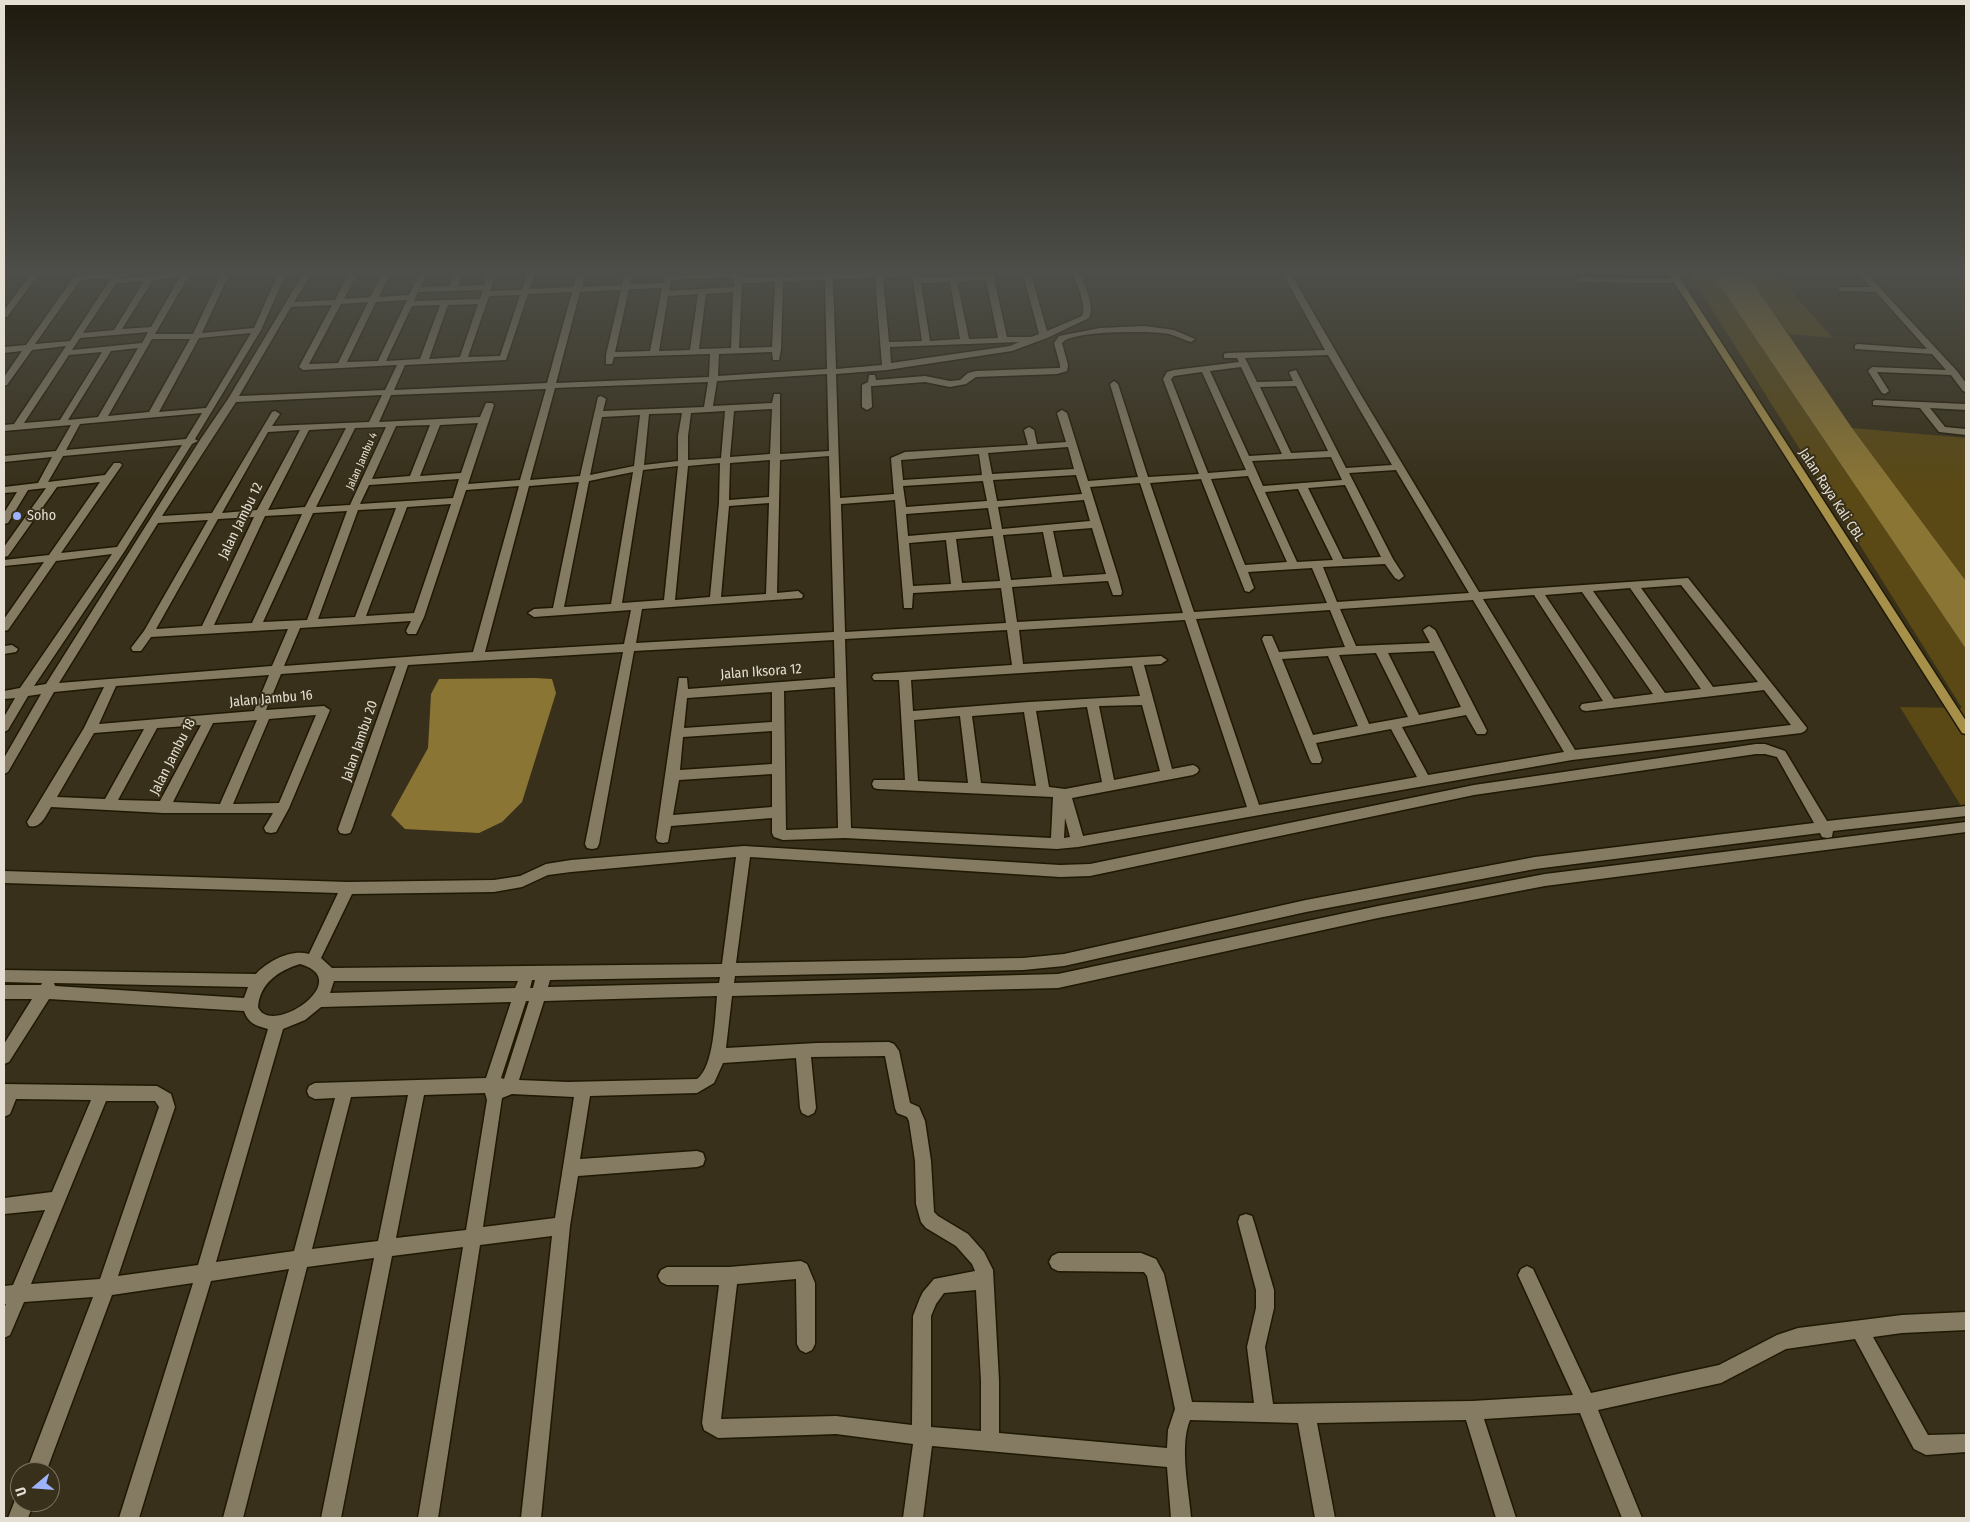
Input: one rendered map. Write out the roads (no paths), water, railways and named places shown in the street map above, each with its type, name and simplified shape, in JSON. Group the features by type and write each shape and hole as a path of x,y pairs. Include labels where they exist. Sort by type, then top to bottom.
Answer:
{"main road":[{"name":"Jalan Raya Kali CBL","path":"1719,345 1966,730"}],"street":[{"path":"4,383 31,345"},
{"path":"4,350 46,345"},
{"path":"19,425 72,345"},
{"path":"66,353 108,349 122,345"},
{"path":"19,425 77,422 103,417 145,345"},
{"path":"153,414 191,345"},
{"path":"4,727 24,692 120,550 248,345"},
{"path":"4,769 50,688 266,345"},
{"path":"297,377 315,345"},
{"path":"340,365 350,345"},
{"path":"382,363 390,345"},
{"path":"424,361 430,345"},
{"path":"463,360 468,345"},
{"path":"499,369 507,345"},
{"path":"478,656 523,486 563,345"},
{"path":"613,345 610,359 654,353 735,350 776,354 776,345"},
{"path":"654,353 655,345"},
{"path":"694,352 695,345"},
{"path":"735,345 735,350"},
{"path":"832,345 845,833"},
{"path":"885,345 886,367"},
{"path":"233,400 552,387 833,372 871,369 1000,351 1018,345"},
{"path":"866,407 866,385 872,383 925,379 950,384 963,382 971,375 976,374 1057,371 1064,369 1059,345"},
{"path":"1326,345 1572,755"},
{"path":"1928,345 1966,389"},
{"path":"1858,347 1935,352"},
{"path":"64,419 108,349"},
{"path":"708,409 715,351"},
{"path":"1249,588 1167,379 1170,374 1205,369 1242,360 1330,352"},
{"path":"1227,356 1242,360 1288,456"},
{"path":"303,367 503,358"},
{"path":"373,424 402,363"},
{"path":"871,369 872,383"},
{"path":"1205,369 1293,565"},
{"path":"1884,391 1872,371 1875,369 1954,373"},
{"path":"1293,372 1388,560 1399,576"},
{"path":"1255,385 1298,382"},
{"path":"1114,384 1144,480 1255,810"},
{"path":"558,611 601,399"},
{"path":"598,414 730,408 776,401 771,597"},
{"path":"1876,403 1966,407"},
{"path":"412,631 490,405"},
{"path":"1923,405 1942,430 1966,432"},
{"path":"715,601 730,408"},
{"path":"4,428 64,419 209,410"},
{"path":"669,604 683,463 683,436 687,410"},
{"path":"616,607 645,412"},
{"path":"1062,413 1117,592"},
{"path":"137,648 148,633 217,516 274,414"},
{"path":"265,429 484,420"},
{"path":"41,486 77,422"},
{"path":"414,479 436,422"},
{"name":"Jalan Jambu 4","path":"311,623 354,507 368,482 392,424"},
{"path":"256,628 309,510 352,426"},
{"name":"Jalan Jambu 12","path":"206,630 261,513 306,427"},
{"path":"1029,430 1033,447"},
{"path":"4,459 205,440"},
{"path":"938,442 940,453"},
{"path":"908,605 896,458 1072,444"},
{"path":"983,451 1013,626 1018,669"},
{"path":"156,520 403,504 459,494 585,481 638,468 683,463 835,453"},
{"path":"1246,459 1288,456 1339,463 1396,464"},
{"path":"4,627 117,465"},
{"path":"898,483 1080,472"},
{"path":"1084,484 1252,473"},
{"path":"368,482 464,476"},
{"path":"4,490 108,478"},
{"path":"1260,489 1348,482"},
{"path":"4,554 54,484"},
{"path":"1301,485 1340,563"},
{"path":"4,521 24,488"},
{"path":"836,501 899,497"},
{"path":"900,510 1088,497"},
{"path":"724,503 773,500"},
{"path":"359,621 403,504"},
{"path":"904,540 1048,530 1096,524"},
{"path":"1048,530 1058,581"},
{"path":"951,536 957,586"},
{"path":"4,563 120,550"},
{"path":"1242,568 1388,560"},
{"path":"1316,564 1352,650"},
{"path":"908,590 1113,577"},
{"path":"4,695 112,682 403,663 478,656 1191,616 1334,605 1538,593 1684,581 1801,728 1572,755 1078,842 1057,844 845,833 783,835 779,833 778,812 778,688"},
{"path":"1633,585 1710,692"},
{"path":"1586,589 1662,698"},
{"path":"1538,593 1611,704"},
{"path":"534,612 798,596"},
{"path":"592,844 637,606"},
{"path":"148,633 418,617"},
{"path":"224,809 296,624"},
{"path":"1429,630 1468,710 1481,731"},
{"path":"1268,638 1316,760"},
{"path":"1275,656 1352,650 1436,647"},
{"path":"1380,649 1416,720"},
{"path":"1332,652 1365,729"},
{"path":"878,677 1161,660"},
{"path":"1137,662 1167,774"},
{"name":"Jalan Jambu 20","path":"345,829 403,663"},
{"path":"905,676 912,785"},
{"path":"663,838 673,775 683,681"},
{"path":"34,822 48,802 90,729 112,682"},
{"name":"Jalan Iksora 12","path":"682,694 842,682"},
{"path":"1586,707 1767,685"},
{"path":"908,716 1029,706 1147,700"},
{"path":"1092,702 1109,785"},
{"path":"1029,706 1043,791"},
{"name":"Jalan Jambu 16","path":"90,729 321,710 325,712 283,808 271,828"},
{"path":"1309,740 1468,710"},
{"path":"966,712 975,788"},
{"name":"Jalan Jambu 18","path":"163,808 209,720"},
{"path":"108,806 153,724"},
{"path":"1394,724 1425,781"},
{"path":"678,733 778,726"},
{"path":"4,877 348,888 494,886 522,881 546,870 570,866 744,851 1060,871 1090,870 1474,790 1756,749 1766,749 1781,754 1833,844"},
{"path":"673,775 778,769"},
{"path":"878,784 1043,791 1062,794 1193,770"},
{"path":"1062,794 1078,842"},
{"path":"1057,844 1062,794"},
{"path":"48,802 163,808 283,808"},
{"path":"666,821 778,812"},
{"path":"327,975 527,974 1023,964 1064,960 1306,906 1535,863 1823,827 1966,812"},
{"path":"319,1000 1058,981 1378,912 1545,880 1960,827"},
{"path":"315,1091 417,1089 493,1092 509,1087 696,1086 706,1083 713,1075 744,851"},
{"path":"1535,863 1545,880"},
{"path":"313,960 348,888"},
{"path":"1120,947 1129,967"},
{"path":"300,958 313,960 323,966 327,975 326,988 319,1000 307,1012 292,1020 277,1024 263,1022 254,1016 250,1005 251,993 259,980 285,962 300,958"},
{"path":"509,1087 545,973"},
{"path":"428,1518 493,1092 527,974"},
{"path":"4,976 259,980"},
{"path":"4,1057 56,977"},
{"path":"4,992 45,992 250,1005"},
{"path":"129,1518 205,1272 277,1024"},
{"path":"716,1056 889,1049 894,1056 903,1108 913,1112 917,1121 923,1162 924,1204 927,1216 932,1222 962,1240 978,1258 984,1270 990,1381 990,1442"},
{"path":"803,1051 808,1108"},
{"path":"531,1518 562,1226 582,1088"},
{"path":"331,1518 417,1089"},
{"path":"233,1518 346,1090"},
{"path":"4,1109 8,1091 157,1094 165,1099 167,1108 106,1287 40,1462"},
{"path":"4,1329 11,1294 55,1200 101,1094"},
{"path":"571,1168 697,1159"},
{"path":"4,1206 55,1200"},
{"path":"1246,1222 1264,1290 1265,1308 1256,1347 1266,1413"},
{"path":"11,1294 106,1287 300,1259 385,1250 562,1226"},
{"path":"1058,1262 1141,1262 1150,1265 1155,1274 1186,1411"},
{"path":"667,1276 729,1276 801,1270 806,1283 806,1344"},
{"path":"1527,1275 1586,1404 1632,1518"},
{"path":"729,1276 711,1423 718,1429 836,1425 990,1442 1177,1458"},
{"path":"913,1518 922,1435 921,1332 924,1308 928,1298 940,1285 985,1280"},
{"path":"1181,1518 1177,1425 1179,1418 1186,1411 1306,1414 1472,1410 1586,1404 1721,1374 1784,1342 1798,1337 1902,1324 1966,1321"},
{"path":"1860,1330 1921,1442 1926,1444 1966,1442"},
{"path":"1472,1410 1506,1518"},
{"path":"1306,1414 1325,1518"}],"place":[{"name":"Soho","path":"17,516"}]}
